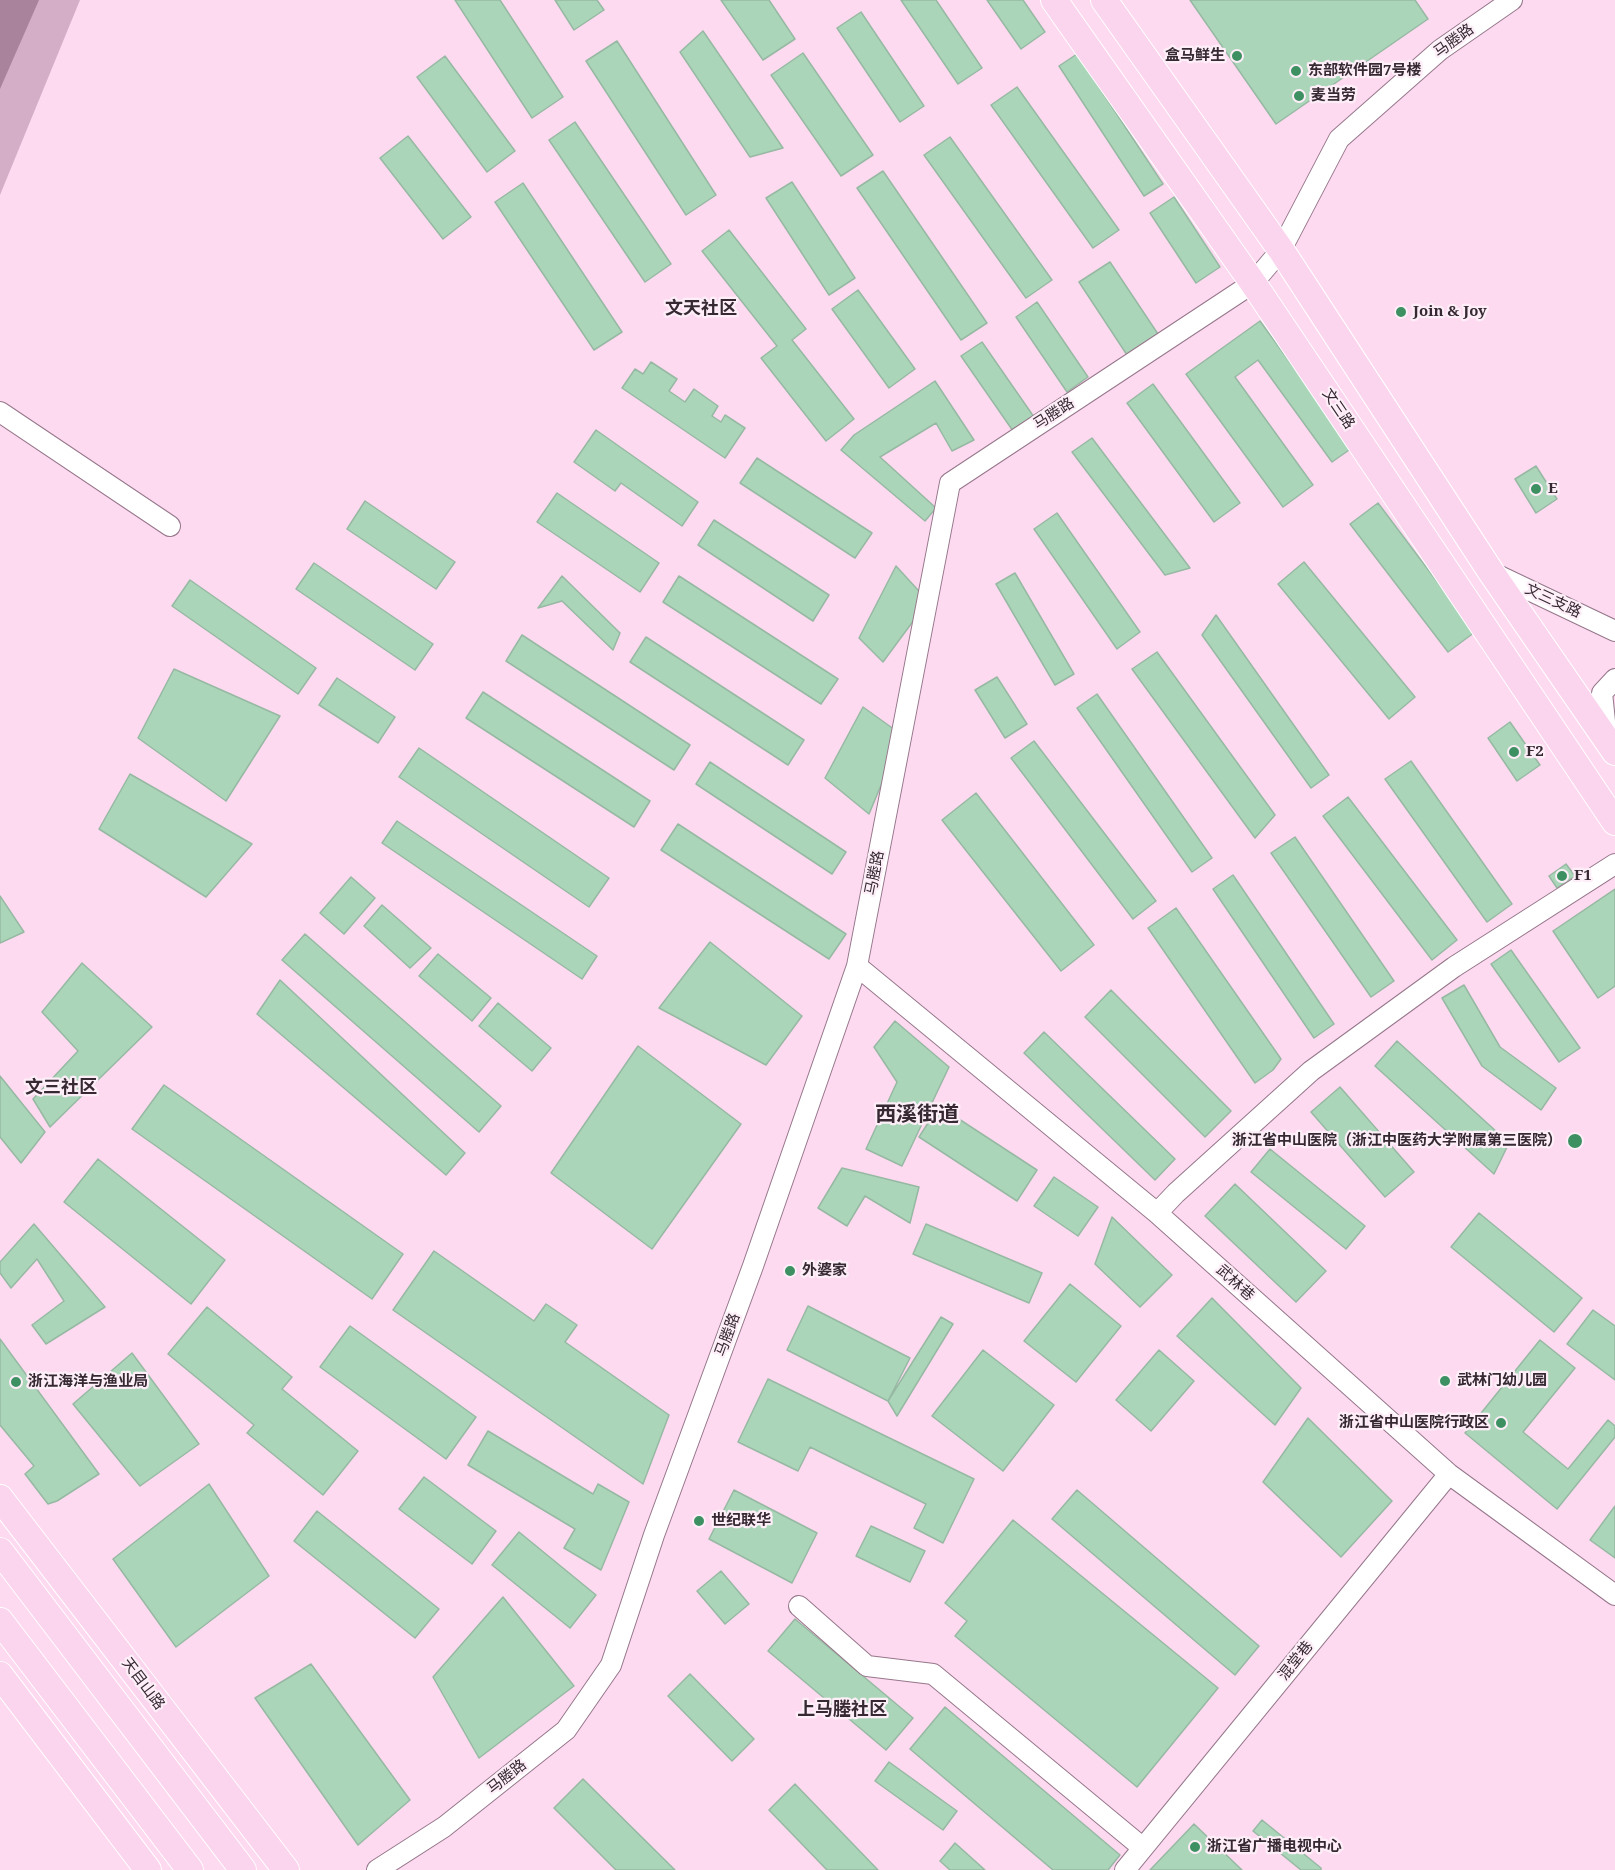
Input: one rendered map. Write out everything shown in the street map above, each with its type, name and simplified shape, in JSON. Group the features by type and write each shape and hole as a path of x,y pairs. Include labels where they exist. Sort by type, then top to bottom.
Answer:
{"main road":[{"name":"文三路","path":"1054,0 1253,283 1615,822"},
{"path":"1104,0 1281,250 1491,572 1611,746"},
{"name":"天目山路","path":"0,1497 286,1870"},
{"path":"0,1551 243,1870"},
{"path":"0,1621 190,1870"},
{"path":"0,1675 148,1870"}],"street":[{"name":"马塍路","path":"377,1870 444,1827 566,1730 611,1665 654,1535 753,1266 858,966 950,483 1253,283 1281,250 1339,139 1440,50 1512,0"},
{"path":"0,412 170,526"},
{"name":"文三支路","path":"1491,572 1615,631"},
{"path":"1611,746 1602,693 1615,679"},
{"path":"1157,1213 1176,1193 1311,1071 1454,967 1615,864"},
{"name":"武林巷","path":"858,966 1157,1213 1449,1474 1615,1595"},
{"name":"混堂巷","path":"1125,1870 1449,1474"},
{"path":"799,1606 867,1666 933,1674 1143,1848"}],"shaded area":[{"path":"0,0 80,0 0,195"},
{"path":"0,0 39,0 0,89"}],"building":[{"path":"455,0 500,0 563,97 532,118"},
{"path":"555,0 597,0 604,10 574,30"},
{"path":"721,0 769,0 795,39 763,60"},
{"path":"901,0 936,0 982,68 958,84"},
{"path":"987,0 1023,0 1045,32 1021,49"},
{"name":"东部软件园7号楼","path":"1190,0 1415,0 1428,19 1276,124"},
{"path":"861,12 924,106 900,122 837,28"},
{"path":"703,31 783,148 750,157 680,52"},
{"path":"617,41 716,195 686,215 586,61"},
{"path":"803,53 873,155 841,176 771,75"},
{"path":"1077,54 1163,184 1144,196 1059,66"},
{"path":"445,56 515,151 487,172 417,77"},
{"path":"1017,87 1119,230 1093,248 991,105"},
{"path":"575,122 671,264 645,282 549,140"},
{"path":"408,136 471,217 443,239 380,158"},
{"path":"950,137 1052,280 1026,298 924,155"},
{"path":"883,171 987,323 961,340 857,188"},
{"path":"792,182 855,278 829,295 766,198"},
{"path":"523,183 622,332 594,350 495,202"},
{"path":"1174,197 1220,267 1196,283 1150,213"},
{"path":"729,230 806,329 792,340 854,419 826,441 761,358 777,346 702,251"},
{"path":"1110,262 1158,334 1127,355 1079,282"},
{"path":"858,290 915,369 889,388 832,309"},
{"path":"1037,302 1088,377 1067,392 1016,317"},
{"path":"1260,321 1352,448 1332,462 1258,360 1235,377 1313,485 1283,507 1186,374"},
{"path":"982,342 1034,417 1013,431 961,356"},
{"path":"651,362 677,379 669,391 685,402 694,389 718,406 712,416 721,422 725,415 745,428 725,458 622,388 635,369 643,374"},
{"path":"935,381 974,440 952,451 936,423 880,457 936,508 925,521 841,450 854,435"},
{"path":"1153,384 1240,503 1214,522 1127,403"},
{"path":"596,430 698,502 682,526 621,483 615,491 574,462"},
{"path":"1092,438 1190,568 1165,575 1072,452"},
{"path":"757,458 872,533 855,558 740,483"},
{"name":"E","path":"1536,466 1557,499 1536,513 1515,479"},
{"path":"557,493 659,563 640,592 537,522"},
{"path":"365,501 455,562 436,589 347,529"},
{"path":"1378,503 1475,632 1448,652 1350,524"},
{"path":"1057,513 1140,632 1117,649 1034,529"},
{"path":"714,520 829,595 813,621 698,545"},
{"path":"1304,562 1415,697 1389,719 1278,584"},
{"path":"314,563 433,644 415,670 296,589"},
{"path":"896,566 928,601 883,662 859,638"},
{"path":"1015,573 1074,674 1055,685 996,584"},
{"path":"562,576 620,633 613,650 562,601 538,608"},
{"path":"679,576 838,679 821,704 663,602"},
{"path":"190,580 316,668 298,694 172,606"},
{"path":"1216,615 1329,775 1311,788 1202,635"},
{"path":"522,635 690,745 674,770 506,661"},
{"path":"646,637 804,740 788,765 630,662"},
{"path":"1157,652 1275,815 1255,838 1132,669"},
{"path":"174,669 280,716 226,801 138,738"},
{"path":"997,677 1027,724 1005,738 975,690"},
{"path":"337,678 395,717 378,743 319,705"},
{"path":"483,692 650,801 634,827 466,718"},
{"path":"1097,694 1212,858 1192,872 1077,708"},
{"path":"863,707 902,735 869,814 825,778"},
{"name":"F2","path":"1510,722 1540,765 1517,781 1488,738"},
{"path":"1034,741 1156,901 1133,919 1011,758"},
{"path":"419,748 609,878 589,907 399,777"},
{"path":"1411,761 1512,904 1487,922 1385,779"},
{"path":"710,762 846,852 832,874 696,784"},
{"path":"130,774 252,844 206,897 99,829"},
{"path":"976,793 1094,945 1061,971 942,820"},
{"path":"1348,797 1457,940 1432,960 1323,816"},
{"path":"397,821 597,956 582,979 382,843"},
{"path":"678,824 846,934 829,959 661,850"},
{"path":"1295,837 1394,981 1371,997 1271,853"},
{"name":"F1","path":"1566,864 1575,876 1557,888 1549,876"},
{"path":"1233,875 1334,1024 1314,1038 1213,889"},
{"path":"351,877 375,898 344,934 320,913"},
{"path":"1615,889 1615,986 1598,998 1553,931"},
{"path":"0,896 24,932 0,943"},
{"path":"382,905 431,948 410,968 364,926"},
{"path":"1176,908 1281,1059 1273,1070 1255,1083 1148,928"},
{"path":"305,934 501,1106 479,1132 282,960"},
{"path":"710,942 802,1016 766,1065 659,1008"},
{"path":"1511,950 1580,1048 1559,1062 1491,964"},
{"path":"438,954 491,998 472,1021 419,976"},
{"path":"82,963 152,1027 50,1127 33,1099 78,1051 42,1012"},
{"path":"280,980 465,1153 446,1175 257,1014"},
{"path":"1464,985 1500,1047 1556,1088 1541,1110 1482,1066 1442,998"},
{"path":"1111,990 1231,1111 1205,1137 1085,1017"},
{"path":"498,1003 551,1048 532,1071 479,1026"},
{"path":"895,1021 949,1067 902,1166 866,1149 897,1082 874,1047"},
{"path":"1044,1032 1175,1159 1155,1180 1024,1053"},
{"path":"1397,1041 1509,1143 1494,1174 1375,1066"},
{"path":"638,1046 741,1124 652,1249 551,1173"},
{"path":"0,1076 45,1132 21,1163 0,1137"},
{"path":"164,1085 403,1254 372,1299 132,1129"},
{"path":"1340,1087 1414,1172 1385,1197 1311,1112"},
{"path":"939,1106 1037,1170 1017,1201 919,1137"},
{"path":"1270,1149 1365,1226 1346,1249 1251,1172"},
{"path":"98,1159 225,1260 191,1304 64,1202"},
{"path":"842,1168 919,1187 910,1223 865,1196 847,1226 818,1208"},
{"path":"1054,1177 1098,1207 1078,1236 1034,1206"},
{"path":"1235,1184 1326,1271 1296,1302 1205,1216"},
{"path":"1479,1213 1582,1298 1554,1332 1451,1247"},
{"path":"1112,1217 1172,1275 1140,1307 1095,1264"},
{"path":"34,1224 105,1307 46,1344 32,1325 64,1301 37,1259 11,1288 0,1273 0,1262"},
{"path":"926,1224 1042,1273 1029,1303 913,1254"},
{"path":"434,1251 534,1321 546,1304 577,1325 565,1342 669,1415 643,1484 393,1310"},
{"path":"1070,1284 1121,1326 1076,1382 1024,1341"},
{"path":"1212,1298 1301,1388 1275,1425 1177,1336"},
{"path":"808,1306 910,1358 888,1401 787,1350"},
{"path":"207,1307 292,1377 282,1389 358,1451 323,1495 247,1433 254,1425 168,1354"},
{"path":"1593,1310 1615,1326 1615,1380 1567,1344"},
{"path":"941,1317 953,1324 897,1416 888,1401"},
{"path":"350,1326 476,1417 446,1459 320,1367"},
{"name":"浙江海洋与渔业局","path":"0,1339 99,1474 57,1501 48,1504 25,1474 34,1466 0,1425"},
{"name":"浙江省中山医院行政区","path":"1540,1340 1575,1368 1523,1432 1568,1469 1608,1420 1615,1426 1615,1437 1557,1509 1465,1433"},
{"path":"983,1350 1054,1405 1003,1471 932,1416"},
{"path":"1159,1350 1194,1381 1151,1431 1116,1400"},
{"path":"132,1353 199,1444 140,1486 73,1404"},
{"path":"768,1379 974,1479 943,1543 914,1528 926,1504 810,1447 798,1471 738,1442"},
{"path":"1308,1418 1392,1501 1341,1557 1263,1482"},
{"path":"488,1431 593,1494 598,1484 629,1502 601,1570 564,1548 575,1529 468,1465"},
{"path":"424,1477 496,1531 472,1564 399,1509"},
{"path":"209,1484 269,1576 176,1647 113,1559"},
{"path":"734,1490 817,1533 792,1583 709,1539"},
{"path":"1077,1490 1259,1646 1235,1675 1052,1519"},
{"path":"1615,1506 1615,1558 1590,1540"},
{"path":"317,1511 439,1609 415,1638 294,1541"},
{"path":"1013,1520 1218,1688 1137,1787 955,1636 967,1621 945,1603"},
{"path":"871,1526 925,1551 910,1582 856,1556"},
{"path":"519,1532 596,1595 570,1628 492,1565"},
{"path":"721,1571 749,1604 725,1624 697,1591"},
{"path":"503,1597 574,1686 479,1758 433,1677"},
{"path":"795,1619 913,1718 886,1750 768,1651"},
{"path":"311,1664 410,1800 358,1845 255,1698"},
{"path":"690,1674 754,1739 732,1761 668,1696"},
{"path":"945,1707 1120,1855 1108,1870 1053,1870 910,1749"},
{"path":"889,1762 957,1811 943,1830 875,1781"},
{"path":"583,1779 675,1870 616,1870 554,1808"},
{"path":"795,1784 878,1870 827,1870 769,1810"},
{"path":"1262,1820 1321,1870 1301,1870 1253,1831"},
{"name":"浙江省广播电视中心","path":"1194,1824 1242,1870 1150,1870"},
{"path":"955,1843 985,1870 950,1870 940,1861"}],"place":[{"name":"盒马鲜生","path":"1237,56"},
{"name":"东部软件园7号楼","path":"1296,71"},
{"name":"麦当劳","path":"1299,96"},
{"name":"Join & Joy","path":"1401,312"},
{"name":"E","path":"1536,489"},
{"name":"F2","path":"1514,752"},
{"name":"F1","path":"1562,876"},
{"name":"浙江省中山医院（浙江中医药大学附属第三医院）","path":"1575,1141"},
{"name":"外婆家","path":"790,1271"},
{"name":"武林门幼儿园","path":"1445,1381"},
{"name":"浙江海洋与渔业局","path":"16,1382"},
{"name":"浙江省中山医院行政区","path":"1501,1423"},
{"name":"世纪联华","path":"699,1521"},
{"name":"浙江省广播电视中心","path":"1195,1847"}],"district":[{"name":"文天社区","path":"701,309"},
{"name":"文三社区","path":"61,1088"},
{"name":"西溪街道","path":"917,1115"},
{"name":"上马塍社区","path":"842,1710"}]}
